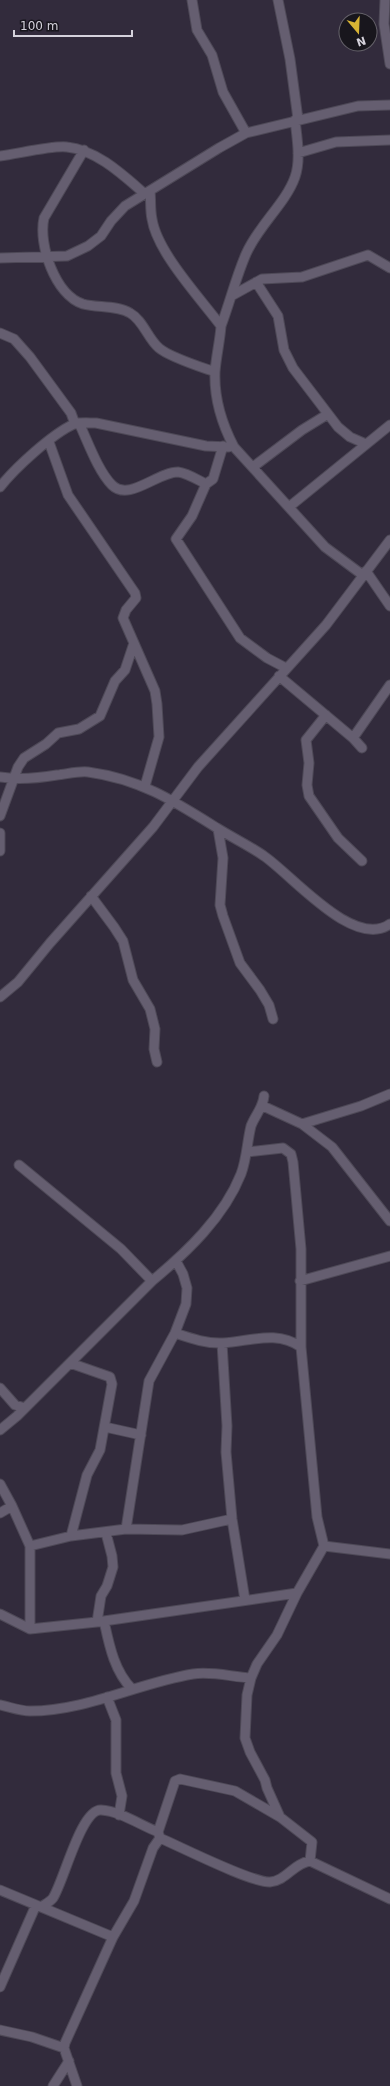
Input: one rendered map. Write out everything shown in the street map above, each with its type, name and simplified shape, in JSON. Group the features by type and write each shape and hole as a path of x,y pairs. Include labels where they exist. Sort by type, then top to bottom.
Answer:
{"street":[{"path":"192,0 196,30 212,56 223,92 246,133"},
{"path":"278,0 290,59 296,120 298,163 295,178 288,192 259,230 246,254 221,326 215,372 218,405 225,429 234,447 325,547 365,574 390,606"},
{"path":"385,0 384,24 390,64"},
{"path":"0,258 46,258 67,256 88,246 101,236 111,221 125,206 246,133 358,106 390,105"},
{"path":"298,153 336,142 390,140"},
{"path":"0,156 66,146 84,150 114,167 147,193 158,240 173,263 221,326"},
{"path":"84,150 44,218 42,239 46,258 63,288 73,299 82,304 130,312 162,351 215,372"},
{"path":"233,295 256,282 269,278 302,277 368,256 390,268"},
{"path":"256,282 278,316 284,350 293,368 338,427 350,437 366,444"},
{"path":"0,333 14,339 30,357 77,423 106,478 120,491 127,492 160,476 175,472 185,474 206,484"},
{"path":"253,468 302,430 328,414"},
{"path":"0,487 7,478 63,430 77,423 96,423 206,446 234,447"},
{"path":"289,507 390,425"},
{"path":"49,442 68,495 135,593 136,598 123,614 155,691 157,704 158,737 145,786"},
{"path":"223,446 213,479 206,484 192,516 176,537 177,541 240,638 267,658 286,668"},
{"path":"0,997 18,982 91,896 153,827 198,767 326,625 390,540"},
{"path":"0,816 13,778 24,758 46,744 53,736 63,731 79,729 100,716 115,681 125,670 134,643"},
{"path":"279,676 353,738 362,748"},
{"path":"353,738 390,685"},
{"path":"326,716 306,740 309,763 307,791 312,801 338,838 362,861"},
{"path":"0,777 13,778 86,772 145,786 173,800 218,829 265,856 343,920 367,930 379,930 390,924"},
{"path":"218,829 224,858 220,905 223,916 240,963 269,1005 273,1020"},
{"path":"0,834 0,851"},
{"path":"91,896 123,941 133,980 150,1009 156,1029 154,1049 157,1062"},
{"path":"302,1124 361,1106 390,1094"},
{"path":"0,1430 17,1416 152,1281 176,1261 223,1210 241,1174 252,1124 263,1106 264,1096"},
{"path":"263,1106 302,1124 332,1147 390,1222"},
{"path":"247,1152 283,1148 291,1154 298,1198 301,1249 301,1348 317,1517 324,1546 297,1594 278,1635 257,1664 251,1678 247,1695 244,1738 265,1780 280,1817"},
{"path":"19,1165 98,1229 152,1281"},
{"path":"300,1281 390,1256"},
{"path":"126,1529 151,1376 175,1333 186,1304 187,1288 183,1274 176,1261"},
{"path":"175,1333 194,1340 222,1343 256,1338 280,1338 292,1341 301,1348"},
{"path":"222,1343 227,1426 226,1452 232,1519 245,1600"},
{"path":"70,1363 110,1377 112,1380 100,1450 87,1475 71,1536"},
{"path":"0,1388 15,1405 17,1416"},
{"path":"15,1405 25,1408"},
{"path":"105,1427 141,1435"},
{"path":"0,1484 12,1506 30,1546 30,1629"},
{"path":"0,1513 12,1506"},
{"path":"30,1546 71,1536 106,1533 126,1529 182,1530 232,1519"},
{"path":"106,1533 112,1556 113,1567 108,1586 101,1596 101,1621 117,1666 125,1682 132,1689"},
{"path":"324,1546 390,1554"},
{"path":"0,1614 30,1629 101,1621 297,1594"},
{"path":"0,1705 29,1711 53,1708 108,1697 132,1689 195,1674 210,1673 251,1678"},
{"path":"108,1697 116,1720 116,1773 122,1796 119,1815"},
{"path":"77,2086 64,2048 70,2030 113,1937 134,1901 159,1835 175,1781 180,1778 235,1791 280,1817 312,1842 310,1861"},
{"path":"0,1987 38,1906 52,1898 58,1888 84,1822 90,1814 101,1810 119,1815 260,1881 278,1880 298,1865 310,1861 390,1898"},
{"path":"2,1893 113,1937"},
{"path":"0,2030 32,2036 64,2048"},
{"path":"53,2086 69,2061"}]}
